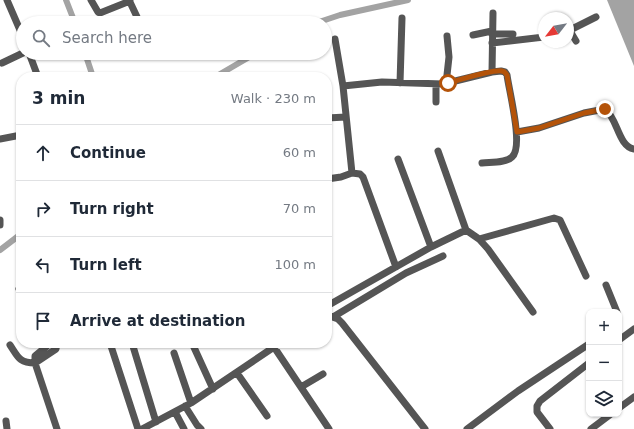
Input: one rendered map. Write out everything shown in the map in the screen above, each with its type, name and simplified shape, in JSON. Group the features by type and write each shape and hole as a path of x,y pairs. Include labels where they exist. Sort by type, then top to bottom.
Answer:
{"street":[{"path":"7,0 16,21"},
{"path":"91,0 100,13 129,1 136,16"},
{"path":"492,72 493,13"},
{"path":"574,28 596,17"},
{"path":"400,83 402,18"},
{"path":"473,35 492,33 513,34"},
{"path":"446,84 449,61 447,36"},
{"path":"492,43 538,38"},
{"path":"335,39 343,86 352,173"},
{"path":"2,63 16,56"},
{"path":"32,60 36,72"},
{"path":"343,86 382,82 446,84 492,72 505,72 507,75 517,132 516,153 512,158 507,160 482,163"},
{"path":"436,84 436,102"},
{"path":"517,132 539,128 584,113 605,109 610,113 615,122 623,142 630,148 634,149"},
{"path":"332,118 346,117"},
{"path":"0,140 16,136"},
{"path":"438,151 466,230 479,239 533,312"},
{"path":"398,159 431,247"},
{"path":"332,178 352,173 360,174 363,177 396,267"},
{"path":"479,239 558,218 586,276"},
{"path":"0,220 0,225"},
{"path":"332,303 431,247 466,230"},
{"path":"332,313 406,273 443,256"},
{"path":"606,284 616,309"},
{"path":"332,317 342,323 349,331 425,429"},
{"path":"622,338 634,329"},
{"path":"10,345 19,359 26,363 35,363 56,348"},
{"path":"467,429 518,391 587,345"},
{"path":"45,348 35,356 35,363 57,429"},
{"path":"112,348 142,429 188,405 238,373 273,348"},
{"path":"134,348 156,422"},
{"path":"194,348 213,389"},
{"path":"279,348 301,387 329,429"},
{"path":"174,353 188,405 200,429"},
{"path":"550,429 537,412 537,406 540,401 586,365"},
{"path":"238,373 268,416"},
{"path":"301,387 323,374"},
{"path":"622,406 634,398"},
{"path":"175,412 184,429"},
{"path":"592,429 607,417"}],"shaded area":[{"path":"607,0 634,0 634,66"}],"waterway":[{"path":"66,0 72,16"},
{"path":"332,18 408,0"},
{"path":"87,60 91,72"},
{"path":"224,72 244,60"},
{"path":"0,250 16,238"}],"route":[{"path":"448,83 492,72 505,72 507,75 517,132 539,128 584,113 605,109"}]}
